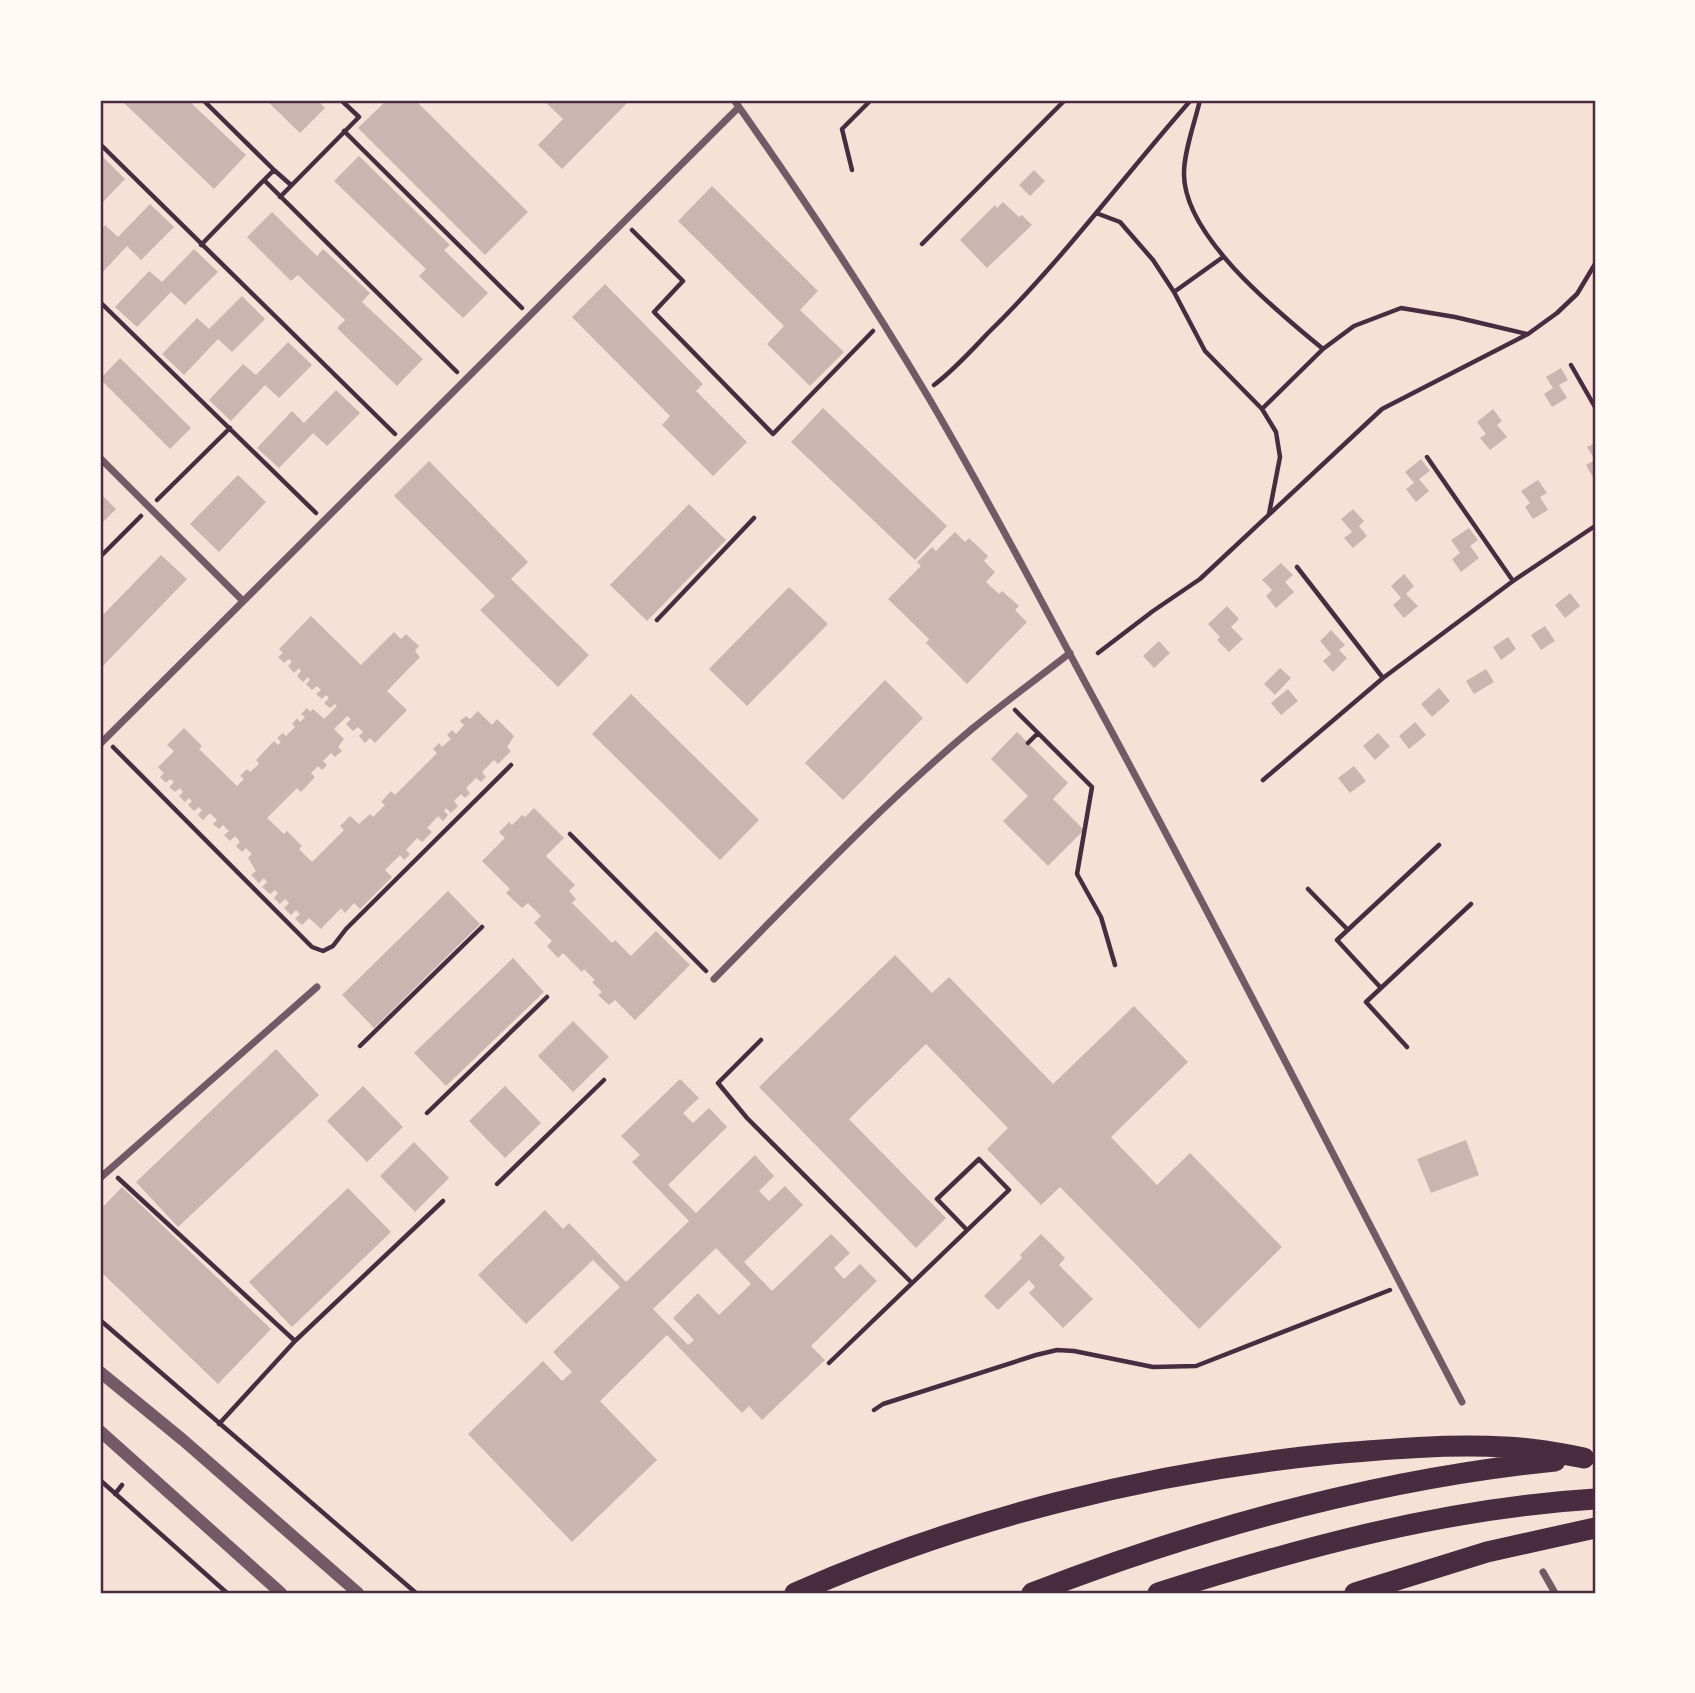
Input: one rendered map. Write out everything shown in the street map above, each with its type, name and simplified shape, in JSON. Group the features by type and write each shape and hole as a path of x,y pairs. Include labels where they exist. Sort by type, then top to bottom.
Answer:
{"highway":[{"path":"795,1593 843,1572 989,1522 1069,1500 1180,1475 1283,1459 1449,1446 1507,1447 1590,1458"},
{"path":"1032,1593 1205,1533 1314,1503 1510,1466 1590,1458"},
{"path":"1158,1593 1332,1542 1542,1502 1595,1499"},
{"path":"1355,1593 1486,1552 1595,1528"}],"street":[{"path":"734,100 792,181 925,391 989,502 1176,850 1462,1402"},
{"path":"102,741 740,107"},
{"path":"100,458 243,601"},
{"path":"714,979 839,852 972,729 1070,653"},
{"path":"100,1178 317,987"},
{"path":"100,1372 183,1440 358,1593"},
{"path":"100,1431 281,1593"},
{"path":"1543,1572 1555,1593"}],"path":[{"path":"202,100 291,186"},
{"path":"280,197 359,117 341,100"},
{"path":"852,170 842,130 871,100"},
{"path":"922,244 1065,100"},
{"path":"925,391 942,379 1019,303 1191,100"},
{"path":"1200,100 1184,172 1186,191 1194,212 1223,257 1274,309 1323,349"},
{"path":"344,131 530,316"},
{"path":"100,144 404,442"},
{"path":"201,245 274,170"},
{"path":"264,180 465,380"},
{"path":"1096,213 1120,222 1153,260 1174,292 1205,351 1262,409 1276,432 1280,457 1269,514"},
{"path":"625,222 683,281 654,312 773,434 881,322"},
{"path":"1174,292 1223,257"},
{"path":"1098,653 1200,579 1382,409 1528,334 1577,293 1595,264"},
{"path":"100,302 323,521"},
{"path":"1262,409 1323,349 1354,326 1401,308 1528,334"},
{"path":"1571,365 1595,407"},
{"path":"100,557 230,428"},
{"path":"1427,457 1513,581"},
{"path":"657,621 754,518"},
{"path":"1263,780 1383,678 1513,581 1595,526"},
{"path":"1297,567 1383,678"},
{"path":"1007,702 1092,787 1077,874 1101,918 1115,965"},
{"path":"1028,743 1038,733"},
{"path":"102,741 312,947 323,951 333,946 346,929 511,765"},
{"path":"570,834 714,979"},
{"path":"1381,988 1337,940 1439,845"},
{"path":"1308,888 1348,930"},
{"path":"1407,1046 1366,1002 1471,904"},
{"path":"360,1046 482,927"},
{"path":"427,1113 547,997"},
{"path":"761,1040 718,1083 755,1126 912,1283"},
{"path":"497,1184 604,1080"},
{"path":"828,1363 1009,1190 979,1159 937,1199 967,1230"},
{"path":"109,1170 295,1341"},
{"path":"219,1424 295,1341 443,1201"},
{"path":"874,1410 883,1404 1057,1350 1153,1367 1196,1366 1401,1285"},
{"path":"100,1320 416,1593"},
{"path":"100,1480 228,1593"},
{"path":"115,1493 122,1485"}],"building":[{"path":"121,100 188,100 246,155 214,189"},
{"path":"266,100 317,100 325,108 300,133"},
{"path":"387,100 415,100 528,212 485,255 358,128"},
{"path":"543,100 568,100 572,103 575,100 630,100 562,169 538,145 563,119"},
{"path":"102,156 125,179 100,205 100,158"},
{"path":"359,156 450,245 444,250 488,293 463,318 419,276 426,269 334,181"},
{"path":"1034,170 1045,181 1030,196 1019,185"},
{"path":"712,186 818,291 800,310 844,352 810,386 767,344 784,326 678,221"},
{"path":"1003,202 1032,225 987,268 960,240 995,205 997,208"},
{"path":"150,204 174,227 141,260 127,246 100,275 100,231 105,225 118,237"},
{"path":"272,212 317,256 323,249 370,293 362,302 423,359 397,386 337,328 345,320 298,275 291,281 247,237"},
{"path":"194,249 218,272 185,305 171,292 137,327 115,307 149,271 162,282"},
{"path":"605,284 703,384 696,391 747,442 713,476 662,425 670,416 572,317"},
{"path":"242,296 265,319 232,352 218,339 184,375 162,354 197,318 209,329"},
{"path":"288,342 312,365 279,398 265,385 231,421 209,400 243,364 256,375"},
{"path":"120,358 191,428 170,449 100,379"},
{"path":"1561,368 1568,380 1559,385 1567,398 1552,407 1544,394 1553,388 1546,377"},
{"path":"336,390 360,413 327,446 313,433 279,468 257,448 292,411 304,423"},
{"path":"823,408 947,526 915,560 791,442"},
{"path":"1493,409 1502,421 1497,425 1507,437 1490,450 1480,438 1486,434 1477,422"},
{"path":"1595,443 1595,460 1587,447"},
{"path":"1421,459 1430,471 1419,479 1429,491 1416,502 1406,489 1414,483 1405,472"},
{"path":"1595,460 1595,481 1586,465"},
{"path":"429,461 528,562 511,579 589,655 558,687 480,610 495,596 394,496"},
{"path":"238,475 266,502 219,552 190,524"},
{"path":"1538,480 1547,493 1540,497 1548,510 1533,519 1525,507 1530,503 1521,491"},
{"path":"100,493 116,509 100,525"},
{"path":"689,504 726,540 647,621 610,585"},
{"path":"1353,509 1364,521 1359,526 1367,536 1353,548 1344,538 1352,532 1341,519"},
{"path":"1469,528 1478,540 1470,546 1479,558 1461,572 1452,559 1460,553 1451,540"},
{"path":"955,532 965,542 969,538 988,556 984,561 995,572 986,582 999,594 1002,591 1019,606 1015,610 1027,622 967,684 926,643 929,639 888,599 921,566 917,562 932,547 936,551"},
{"path":"161,555 187,579 100,669 100,618"},
{"path":"1281,563 1293,575 1285,582 1294,592 1276,608 1266,596 1272,590 1262,580"},
{"path":"1404,574 1414,586 1406,594 1418,606 1404,618 1393,605 1401,598 1391,586"},
{"path":"789,587 828,624 747,706 709,669"},
{"path":"1570,593 1580,606 1565,618 1555,605"},
{"path":"1227,606 1239,619 1231,627 1243,639 1229,652 1217,640 1220,637 1208,624"},
{"path":"311,616 361,665 394,632 401,639 406,634 419,646 415,651 420,657 387,691 407,710 375,743 370,738 365,743 359,736 363,732 358,727 353,731 346,724 351,719 347,716 334,729 344,739 338,747 342,751 335,757 331,753 323,761 327,765 322,770 318,766 311,773 315,777 301,792 297,788 267,818 284,834 287,831 302,846 299,849 312,862 344,830 340,826 350,816 359,824 370,814 373,817 385,805 381,802 391,791 395,795 437,753 433,749 439,743 442,747 451,739 447,735 452,730 456,734 464,725 460,721 466,716 470,719 478,711 492,725 497,719 514,736 507,747 511,751 498,764 494,760 482,772 486,777 481,782 476,778 466,788 470,793 465,798 461,794 454,801 458,806 451,813 446,808 444,811 448,815 443,821 438,816 427,828 432,832 422,842 417,838 406,850 410,854 404,860 400,855 385,870 392,877 360,909 354,903 345,913 341,908 321,929 309,918 302,925 295,919 300,914 296,910 291,915 284,908 289,903 285,899 280,904 274,898 278,893 275,890 270,894 262,887 267,882 264,878 259,883 251,875 256,871 248,858 252,854 246,848 242,852 236,846 240,842 235,836 230,841 224,835 229,831 223,825 219,829 213,824 217,820 210,813 203,820 198,815 202,810 199,807 194,811 188,805 192,801 189,798 185,802 179,796 183,792 180,788 175,792 169,787 174,782 170,779 166,783 160,777 164,773 158,767 174,751 167,745 184,728 202,746 199,749 237,786 244,779 240,776 247,769 250,772 259,764 256,760 274,741 278,745 281,742 277,738 283,733 286,736 295,727 292,724 297,718 300,722 305,717 301,714 307,708 310,712 313,709 324,719 337,706 335,704 330,708 324,703 329,698 326,695 322,699 316,694 321,690 317,686 312,690 306,684 310,680 308,677 303,682 297,676 301,671 299,668 294,673 288,666 292,662 289,659 284,663 278,657 283,653 279,649"},
{"path":"1545,626 1555,641 1541,650 1531,635"},
{"path":"1331,630 1345,645 1339,650 1347,658 1333,672 1323,661 1331,654 1320,641"},
{"path":"1508,637 1516,649 1501,660 1493,647"},
{"path":"1159,641 1170,653 1154,668 1143,656"},
{"path":"1280,668 1291,678 1275,695 1264,684"},
{"path":"1486,669 1494,682 1474,694 1466,681"},
{"path":"885,680 923,718 843,800 805,763"},
{"path":"1439,688 1450,701 1432,717 1421,704"},
{"path":"1288,689 1298,701 1281,715 1271,703"},
{"path":"631,694 759,820 720,860 592,734"},
{"path":"1415,722 1426,735 1409,749 1399,736"},
{"path":"1017,732 1068,783 1053,799 1084,830 1048,866 1003,821 1028,796 991,759"},
{"path":"1378,733 1390,746 1375,760 1363,746"},
{"path":"1354,766 1366,781 1350,793 1338,778"},
{"path":"534,808 564,838 546,856 575,885 569,891 576,899 572,903 612,943 615,940 631,956 656,931 690,965 635,1020 615,1000 609,1005 598,995 602,992 584,969 582,972 563,953 558,958 547,946 552,941 534,923 541,916 528,903 522,908 506,893 510,889 482,861 505,838 499,832 509,822 512,825"},
{"path":"448,891 480,924 374,1028 342,995"},
{"path":"895,955 932,993 949,977 1053,1084 1134,1006 1188,1062 1111,1137 1157,1185 1190,1153 1282,1247 1199,1329 1060,1187 1041,1205 987,1149 1008,1128 926,1044 849,1119 946,1218 916,1248 759,1087"},
{"path":"513,958 544,992 446,1086 414,1053"},
{"path":"573,1021 609,1057 573,1092 538,1056"},
{"path":"276,1049 319,1095 178,1227 136,1182"},
{"path":"680,1079 699,1098 683,1113 693,1123 709,1108 727,1127 668,1185 696,1213 755,1155 774,1176 759,1191 769,1201 785,1186 803,1205 744,1262 772,1291 831,1234 850,1253 834,1268 844,1279 860,1264 877,1281 811,1346 825,1360 762,1420 749,1406 742,1413 667,1335 600,1401 657,1460 572,1542 468,1434 543,1361 562,1381 572,1372 553,1352 620,1287 593,1260 526,1324 478,1275 545,1210 563,1229 569,1223 626,1282 689,1221 632,1162 640,1155 621,1136","holes":["716,1248 751,1284 719,1315 698,1293 673,1318 694,1340 688,1345 653,1309"]},
{"path":"363,1086 403,1127 367,1162 327,1121"},
{"path":"505,1086 541,1123 505,1158 469,1121"},
{"path":"1466,1140 1479,1175 1431,1193 1417,1159"},
{"path":"414,1142 449,1178 415,1212 380,1176"},
{"path":"122,1187 271,1329 218,1384 100,1271 100,1210"},
{"path":"348,1188 391,1232 292,1327 249,1282"},
{"path":"1041,1234 1065,1258 1059,1265 1093,1299 1063,1328 1029,1293 1035,1287 1029,1280 998,1310 984,1296 1022,1258 1020,1255"}]}
